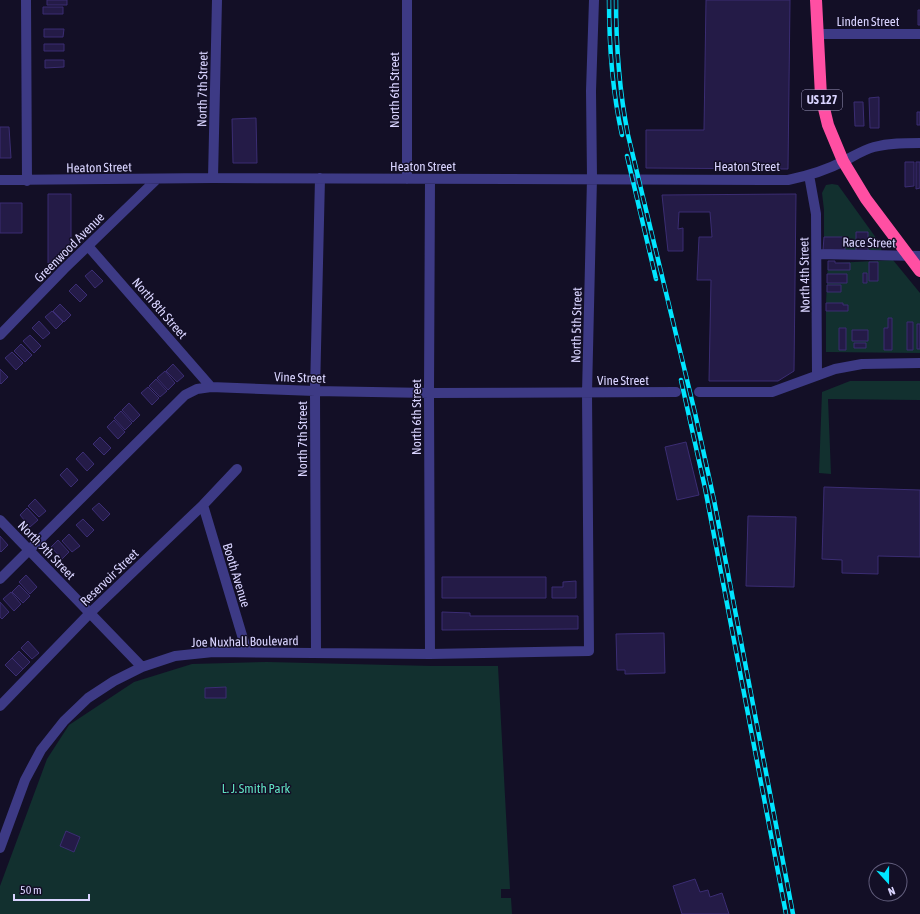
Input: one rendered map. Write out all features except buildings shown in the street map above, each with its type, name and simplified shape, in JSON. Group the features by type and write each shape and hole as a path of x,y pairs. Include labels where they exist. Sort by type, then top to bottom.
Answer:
{"highway":[{"name":"US 127","path":"816,0 821,96 823,110 828,125 843,162 866,199 914,256 920,271"}],"street":[{"path":"26,0 27,181"},
{"name":"North 7th Street","path":"213,178 216,0"},
{"name":"North 6th Street","path":"407,0 407,179"},
{"name":"North 5th Street","path":"589,651 587,393 592,178 591,91 594,0"},
{"name":"Linden Street","path":"817,34 920,34"},
{"name":"Heaton Street","path":"0,180 27,181 213,178 592,178 788,180 809,175 843,162 856,153 873,147 898,143 920,143"},
{"name":"North 4th Street","path":"809,175 816,214 817,375"},
{"name":"North 7th Street","path":"316,652 315,391 320,178"},
{"name":"Greenwood Avenue","path":"0,335 157,179"},
{"name":"North 6th Street","path":"430,179 430,654"},
{"name":"North 8th Street","path":"88,246 211,387"},
{"name":"Race Street","path":"817,254 914,256"},
{"path":"699,392 772,392 835,369 862,364 920,363"},
{"name":"Vine Street","path":"0,579 185,395 197,389 211,387 429,393 676,392"},
{"name":"Reservoir Street","path":"0,706 90,613 203,505 237,470"},
{"name":"Booth Avenue","path":"203,505 247,652"},
{"name":"North 9th Street","path":"0,520 142,667"},
{"name":"Joe Nuxhall Boulevard","path":"0,846 25,780 42,750 60,727 88,698 114,680 142,667 175,656 213,652 430,654 589,651"}],"green space":[{"path":"826,185 838,185 879,242 882,252 868,251 868,232 856,232 856,251 845,250 845,237 824,237 824,210 822,193"},
{"path":"893,260 920,293 920,353 826,352 826,311 843,305 843,303 826,303 828,261 835,261 835,263"},
{"path":"850,381 920,381 920,400 828,399 831,474 819,473 822,392"},
{"name":"L. J. Smith Park","path":"267,662 498,666 510,889 501,889 501,898 511,898 512,914 0,914 0,886 47,759 69,725 134,682 192,664"}],"railway":[{"path":"609,0 612,68 622,135"},
{"path":"616,0 619,68 622,101 628,135 695,413 714,500 793,914"},
{"path":"627,156 656,279"},
{"path":"681,380 705,488 786,914"}]}
